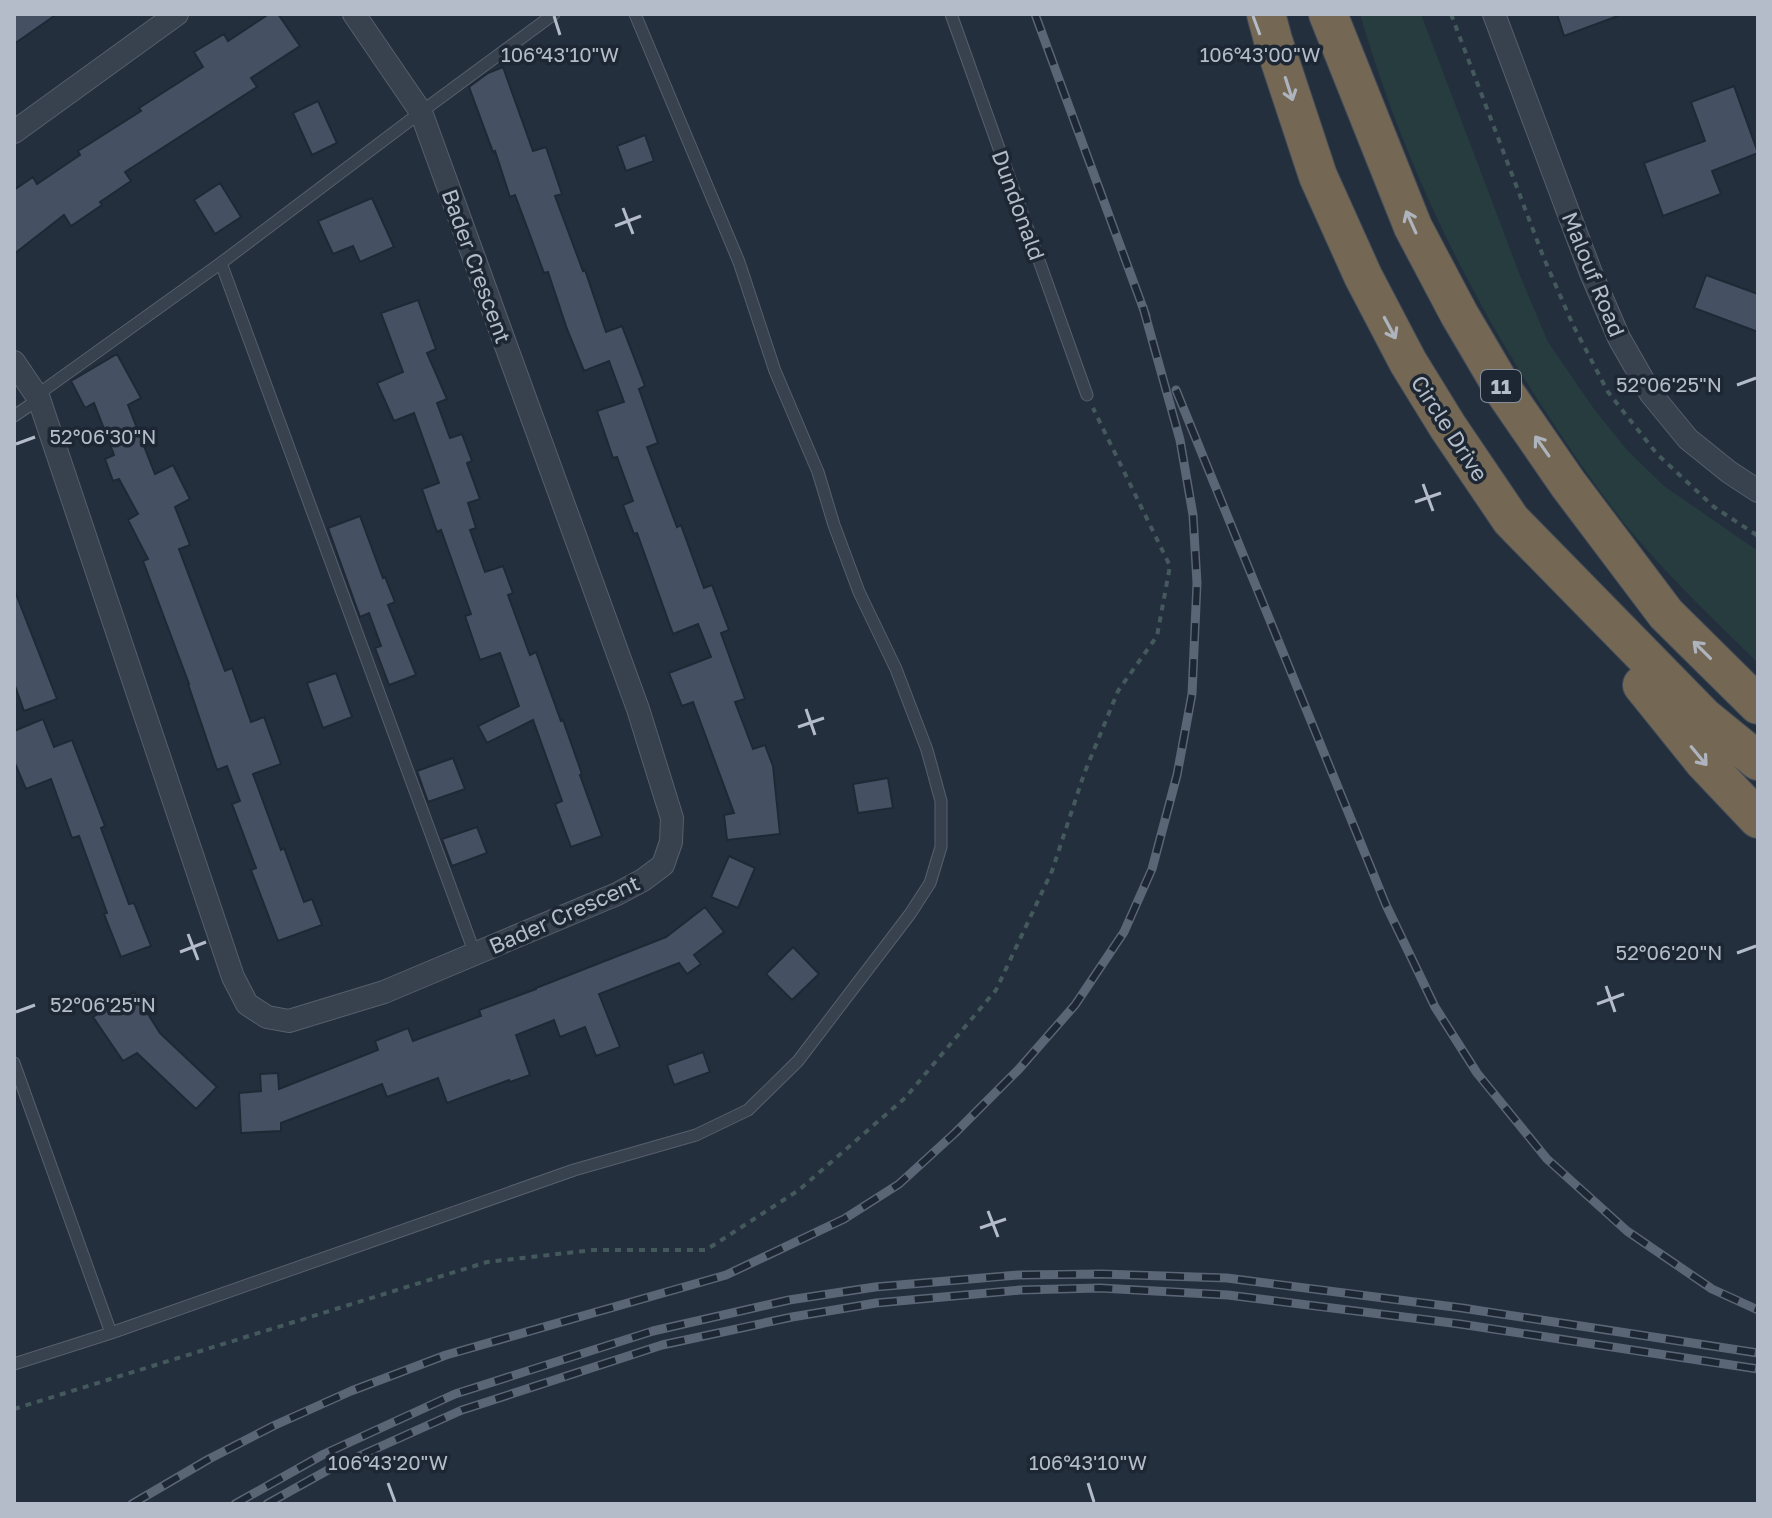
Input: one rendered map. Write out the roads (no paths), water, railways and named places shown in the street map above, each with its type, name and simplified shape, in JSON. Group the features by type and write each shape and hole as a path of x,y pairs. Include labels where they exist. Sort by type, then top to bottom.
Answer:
{"highway":[{"name":"Circle Drive","path":"1266,14 1318,176 1363,276 1448,427 1511,520 1704,717 1758,761"},
{"name":"11","path":"1328,14 1413,227 1506,394 1568,484 1666,614 1758,705"},
{"path":"1511,520 1704,762 1758,819"}],"street":[{"path":"14,132 177,14"},
{"name":"Bader Crescent","path":"14,362 38,397 233,977 247,1004 267,1017 289,1021 384,992 617,894 663,865 671,842 672,818 638,709 421,112 354,14"},
{"name":"Malouf Road","path":"1494,14 1591,273 1619,338 1651,394 1688,439 1758,491"}],"lane":[{"path":"14,416 554,14"},
{"path":"14,1364 111,1333 574,1170 696,1135 748,1110 798,1061 930,883 941,847 941,801 927,750 896,669 859,592 818,472 775,371 739,262 635,14"},
{"name":"Dundonald","path":"951,14 1087,395"},
{"path":"221,263 475,954"},
{"path":"14,1063 111,1333"}],"railway":[{"path":"1035,14 1146,316"},
{"path":"132,1504 209,1459 351,1391 446,1355 726,1275 844,1219 899,1184 955,1133 1019,1069 1075,1005 1124,932 1152,869 1177,775 1192,694 1197,583 1193,515 1180,440 1143,307"},
{"path":"1176,390 1386,905 1435,1007 1477,1073 1547,1159 1627,1231 1712,1289 1758,1310"},
{"path":"235,1504 324,1454 455,1394 653,1331 789,1300 875,1287 1019,1275 1227,1278 1462,1308 1758,1353"},
{"path":"267,1504 328,1470 462,1410 662,1345 792,1317 876,1303 1020,1290 1100,1288 1228,1295 1460,1324 1758,1369"}]}
